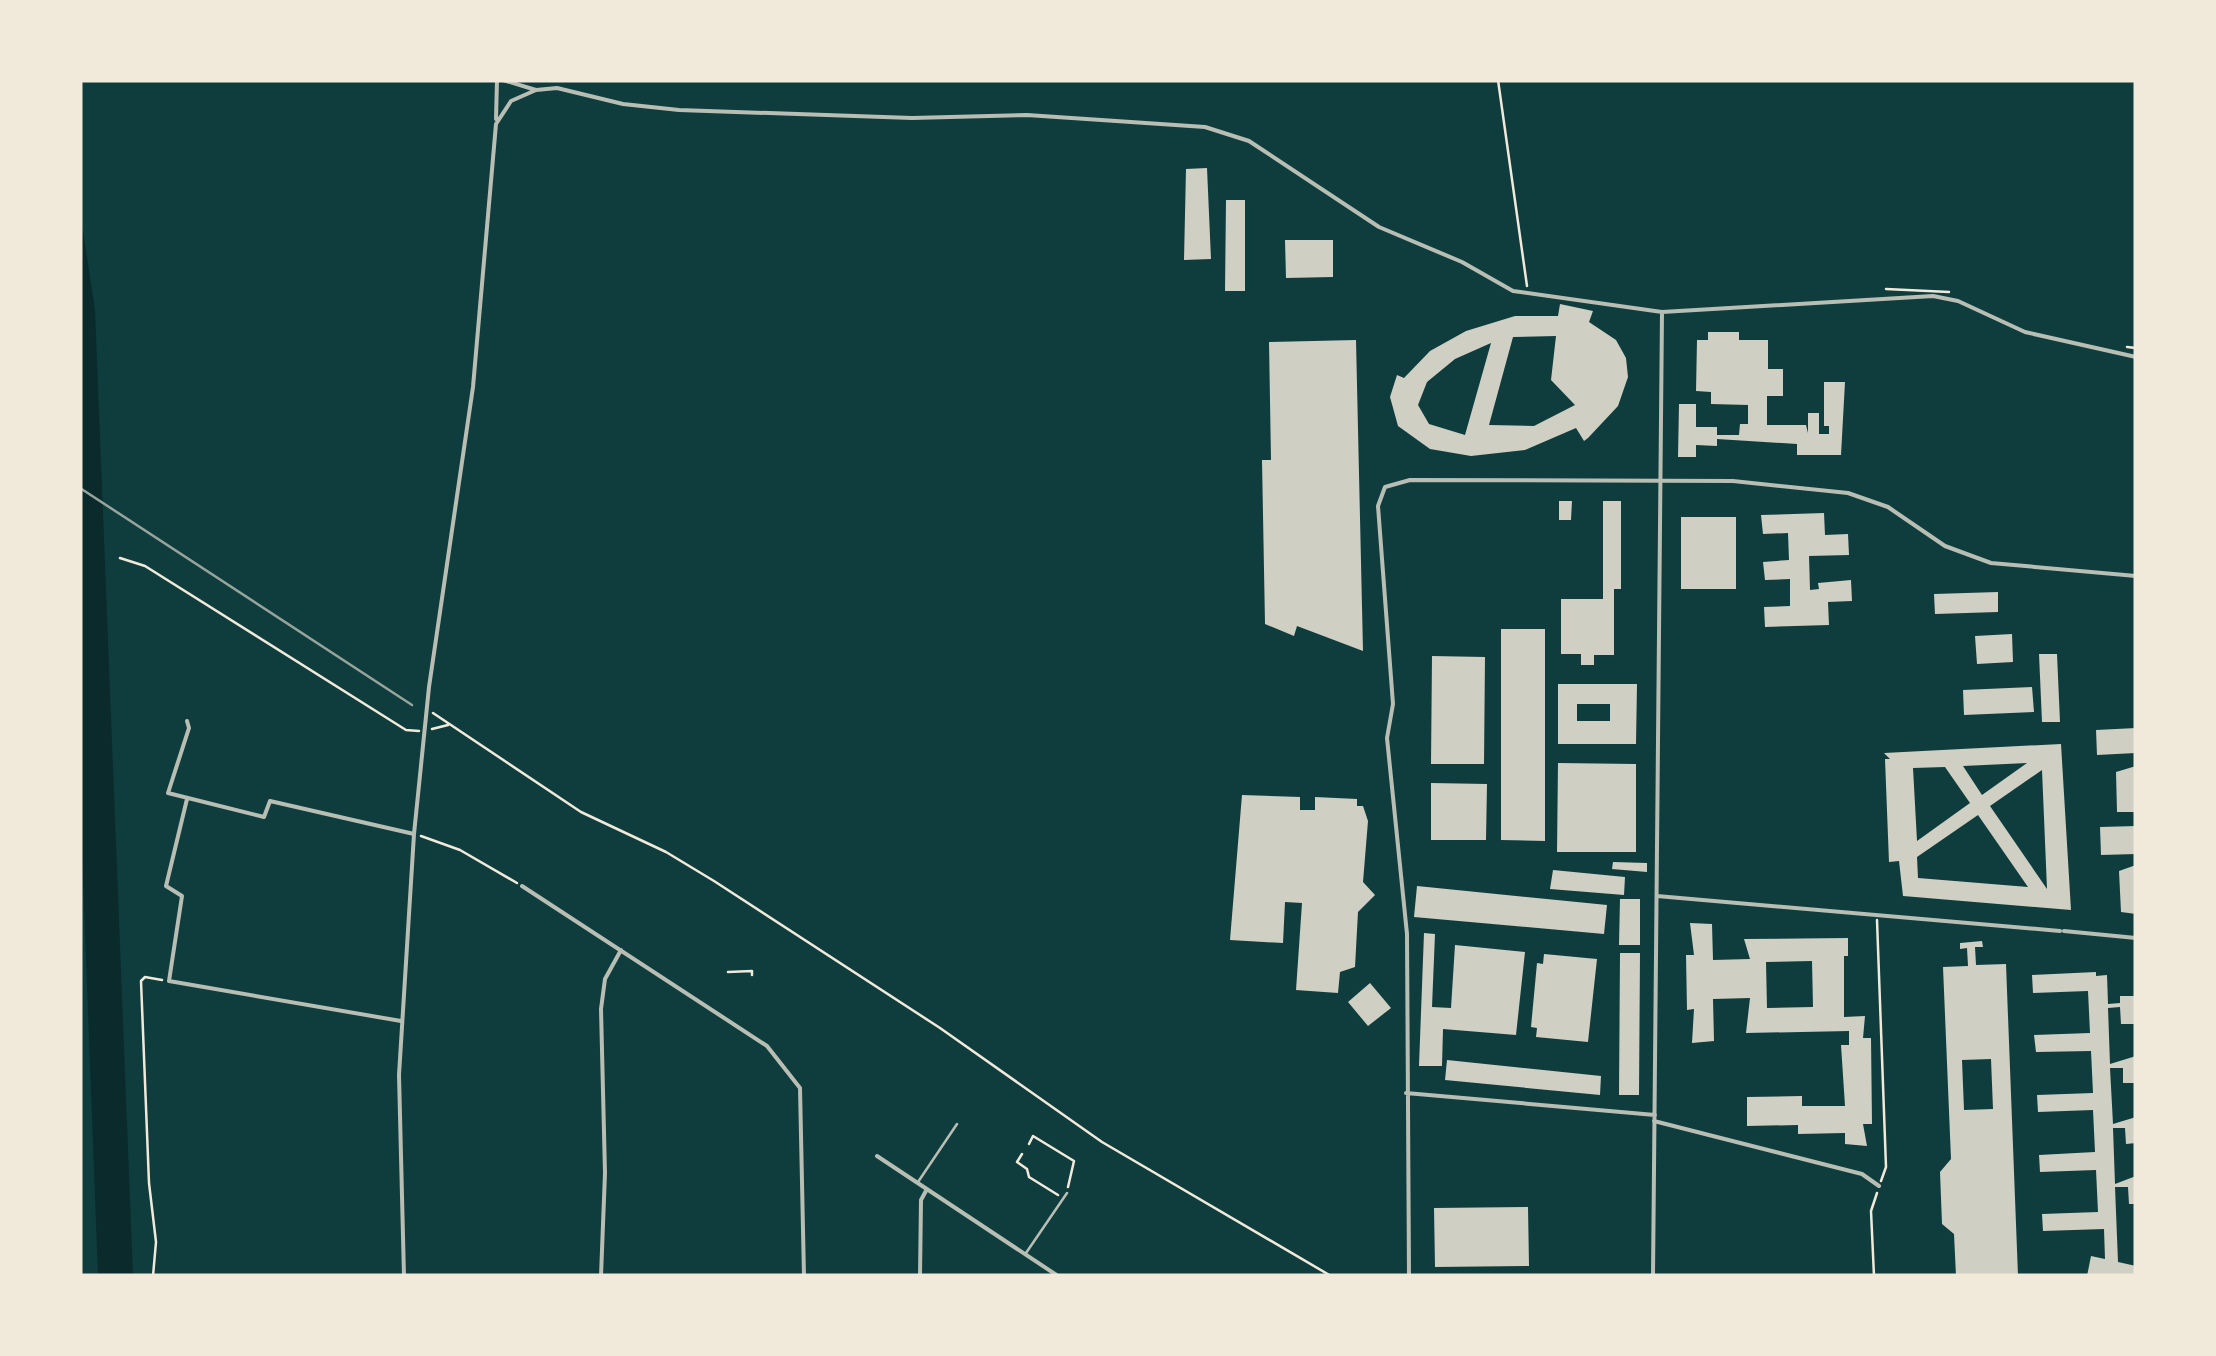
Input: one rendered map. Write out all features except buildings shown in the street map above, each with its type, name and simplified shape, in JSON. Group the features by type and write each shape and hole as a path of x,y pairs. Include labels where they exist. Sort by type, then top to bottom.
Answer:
{"street":[{"path":"404,1276 399,1092 427,710 473,388 500,80 536,90"},
{"path":"557,88 560,80"},
{"path":"496,124 511,101 536,90 557,88 623,104 678,110 912,118 1027,115 1205,127 1249,141 1319,192 1389,233 1462,262 1513,291 1662,312 1932,296 1958,302 2025,332 2136,357"},
{"path":"1653,1276 1662,312"},
{"path":"1409,1276 1408,934 1387,738 1393,704 1378,506 1385,487 1410,480 1763,482 1848,494 1888,507 1945,546 1992,562 2136,576"},
{"path":"188,721 168,793 264,816 270,800 292,803 417,835"},
{"path":"187,799 166,886 182,896 169,982 402,1022"},
{"path":"522,886 767,1046 793,1074 800,1088 804,1276"},
{"path":"1657,896 2136,938"},
{"path":"602,1276 601,1008 605,979 620,950"},
{"path":"1406,1093 1654,1118 1862,1174 1879,1186"},
{"path":"877,1156 1058,1276"},
{"path":"920,1276 921,1200 926,1189"}],"lane":[{"path":"918,1183 957,1124"},
{"path":"1026,1254 1067,1193"}],"path":[{"path":"1498,80 1528,293"},
{"path":"1886,288 1936,288 1962,295"},
{"path":"2123,347 2136,348"},
{"path":"120,558 136,561 406,730 448,725"},
{"path":"427,710 582,812 698,872 940,1028 1090,1134 1331,1276"},
{"path":"417,835 460,850 522,886"},
{"path":"1874,1276 1872,1211 1886,1168 1878,925"},
{"path":"728,972 752,971 752,976"},
{"path":"153,1276 156,1242 149,1183 142,980 146,977 169,982"},
{"path":"1029,1144 1034,1136 1074,1160 1067,1193"},
{"path":"1022,1154 1017,1162 1028,1169 1028,1177 1063,1198"}],"water":[{"path":"80,211 95,310 133,1276 98,1276 80,800"}],"railway":[{"path":"80,488 412,705"}]}
